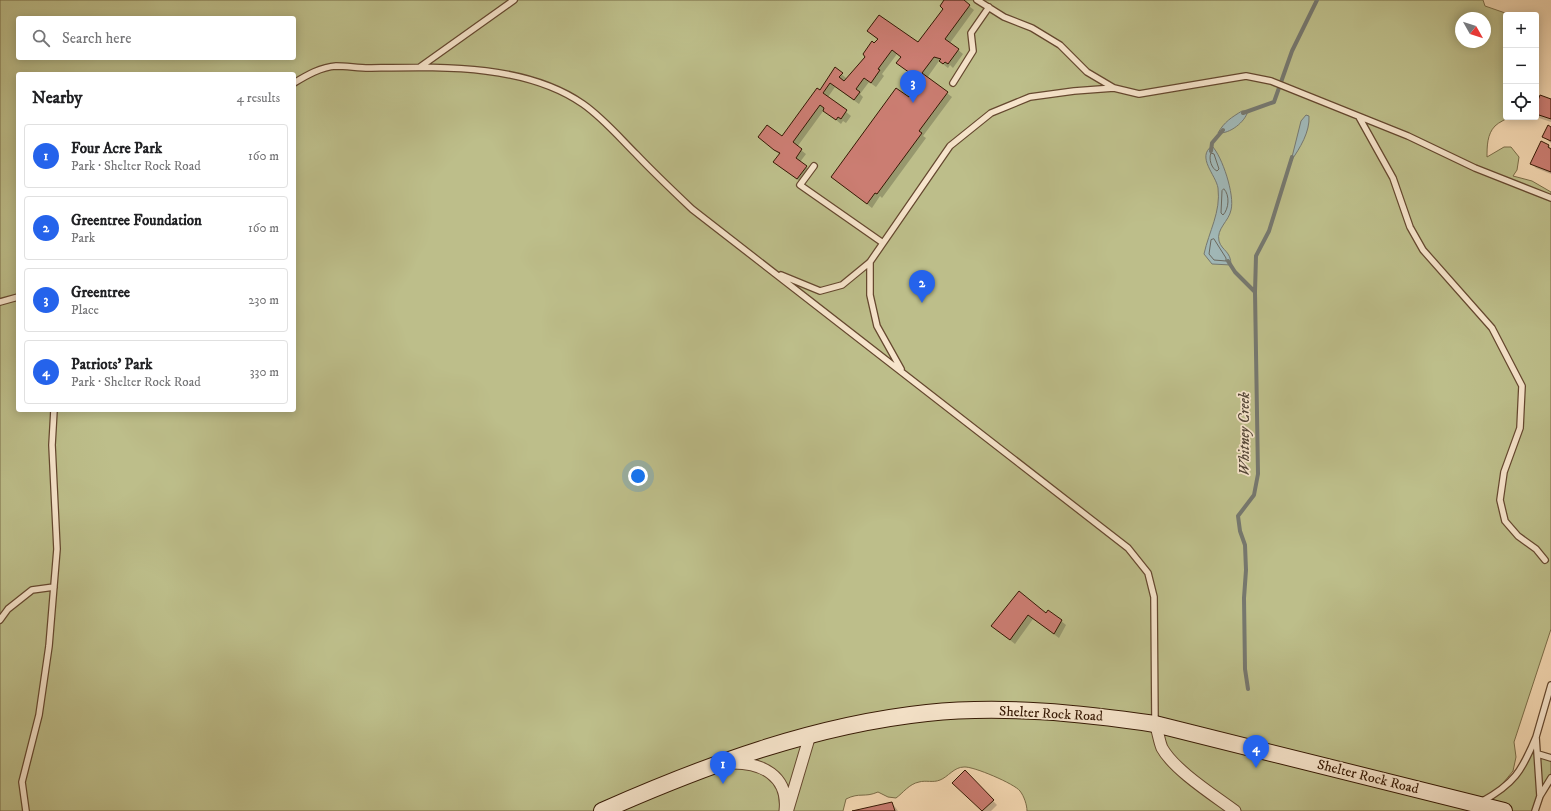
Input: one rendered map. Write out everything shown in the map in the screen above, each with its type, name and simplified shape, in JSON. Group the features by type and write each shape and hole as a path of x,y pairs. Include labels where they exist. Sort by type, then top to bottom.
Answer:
{"main road":[{"name":"Shelter Rock Road","path":"602,811 714,765 810,734 859,723 897,717 928,713 980,710 1111,718 1156,724 1504,811"}],"street":[{"path":"1156,724 1162,748 1170,758 1192,778 1235,811"},
{"path":"786,811 797,781 810,734"},
{"path":"714,765 745,763 768,771 778,779 784,791 786,811"}],"lane":[{"path":"420,67 514,0"},
{"path":"978,0 1004,17 1032,28 1060,45 1087,72 1114,88 1138,94 1246,76 1270,81 1408,136 1475,168 1551,198"},
{"path":"953,83 973,51 971,33 989,8"},
{"path":"296,82 312,73 335,66 366,68 420,67 497,72 552,87 577,101 614,132 660,180 692,209 1128,548 1148,573 1154,597 1156,724"},
{"path":"775,273 820,291 842,285 870,262 950,146 991,112 1030,97 1074,91 1114,88"},
{"path":"1359,117 1393,178 1410,227 1423,250 1492,328 1522,386 1520,428 1504,472 1500,500 1505,521 1518,536 1536,549 1545,560"},
{"path":"814,166 800,185 883,242"},
{"path":"870,262 870,295 877,326 903,372"},
{"path":"0,302 16,298"},
{"path":"26,811 22,782 39,715 49,646 57,549 52,445 54,412"},
{"path":"0,620 8,609 32,590 54,587"},
{"path":"1476,804 1502,789 1515,777 1524,764 1536,737 1551,685"},
{"path":"1536,737 1540,796"},
{"path":"1538,754 1551,758"},
{"path":"1535,811 1540,796 1551,778"}],"green space":[{"path":"0,0 1483,0 1485,6 1503,12 1503,120 1504,120 1492,129 1490,133 1487,157 1504,147 1511,147 1519,157 1517,170 1513,176 1532,181 1551,192 1551,629 1514,742 1516,757 1513,771 1499,788 1510,782 1536,737 1538,754 1551,758 1551,778 1535,811 1027,811 1024,798 1017,788 984,772 969,767 960,767 940,780 915,783 896,798 888,797 878,792 846,799 843,811 0,811"}],"water":[{"path":"1242,111 1248,111 1240,123 1227,132 1218,133 1226,123"},
{"path":"1306,115 1309,116 1308,128 1301,145 1291,161 1301,121"},
{"path":"1212,146 1220,158 1227,176 1231,195 1232,203 1230,214 1219,233 1219,241 1230,257 1231,265 1212,264 1204,254 1218,205 1217,183 1206,161 1208,150"}],"building":[{"path":"944,0 964,0 970,5 945,39 959,49 948,64 945,62 943,64 939,61 941,59 934,57 922,73 948,92 919,131 922,133 877,194 875,193 867,204 831,177 896,88 909,97 918,85 913,82 917,78 896,63 901,57 892,50 878,69 880,70 871,83 864,78 856,89 860,92 854,100 830,83 823,93 847,110 841,119 838,117 836,120 823,111 824,108 820,105 793,142 802,149 796,158 807,166 797,179 773,162 780,153 758,137 767,125 782,136 817,88 820,90 835,67 843,73 839,77 844,81 865,57 863,54 872,41 874,43 878,39 867,31 879,15 918,42 943,9 940,6"},
{"path":"1540,95 1551,99 1551,119 1539,115"},
{"path":"1548,125 1551,127 1551,141 1542,137"},
{"path":"1541,141 1549,145 1548,147 1551,149 1551,172 1530,164"},
{"path":"1019,591 1046,613 1048,610 1062,620 1054,634 1028,615 1010,640 991,626"},
{"path":"965,770 994,800 982,811 952,783"},
{"path":"892,802 895,811 852,811"}],"waterway":[{"name":"Whitney Creek","path":"1243,113 1274,102 1292,51 1317,0"},
{"name":"Whitney Creek","path":"1211,151 1212,143 1223,130"},
{"name":"Whitney Creek","path":"1255,292 1256,256 1269,231 1292,157"},
{"name":"Whitney Creek","path":"1228,261 1235,272 1255,292 1258,474 1254,495 1238,516 1240,531 1245,545 1245,669 1248,689"}],"place":[{"name":"Greentree","path":"913,103"},
{"name":"Greentree Foundation","path":"922,303"},
{"name":"Patriots' Park","path":"1256,768"},
{"name":"Four Acre Park","path":"723,784"}]}
